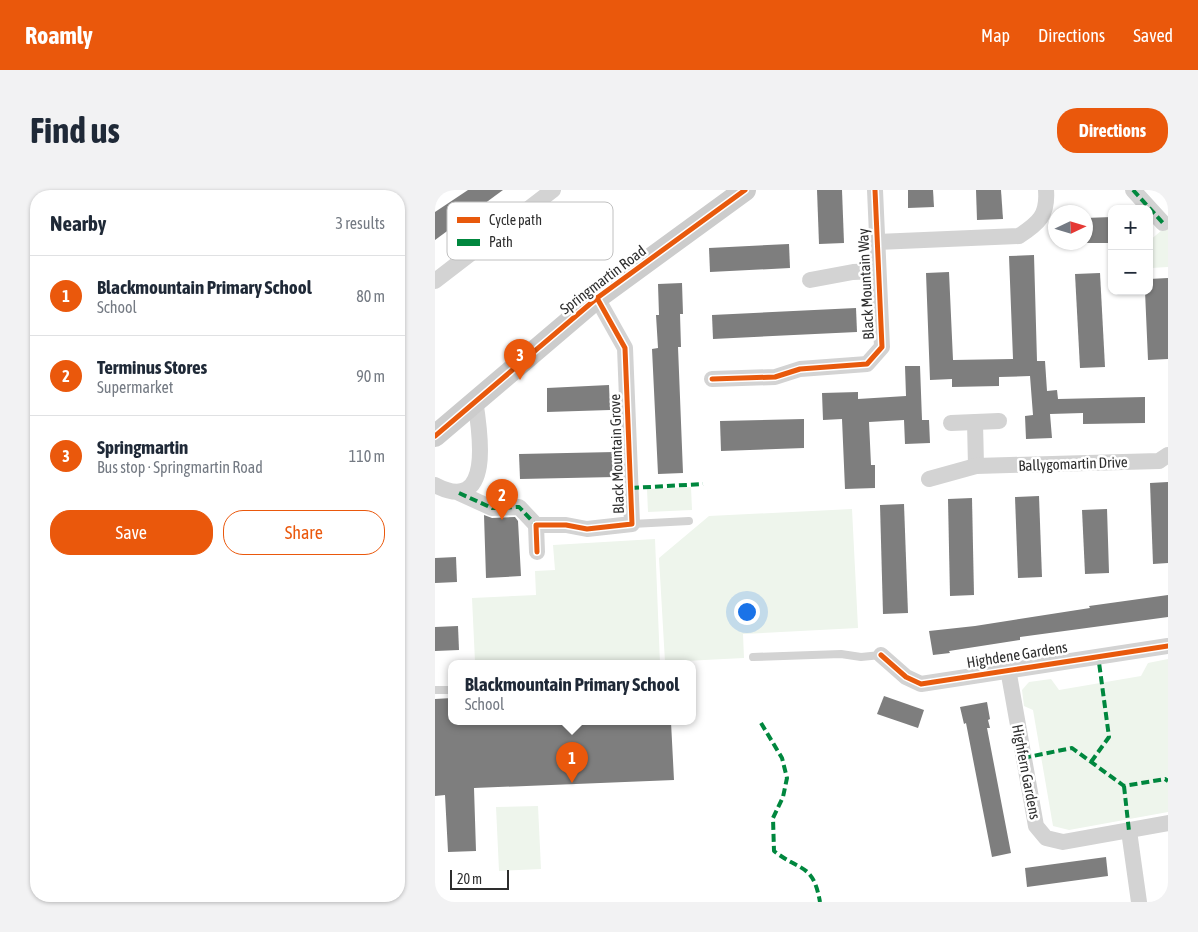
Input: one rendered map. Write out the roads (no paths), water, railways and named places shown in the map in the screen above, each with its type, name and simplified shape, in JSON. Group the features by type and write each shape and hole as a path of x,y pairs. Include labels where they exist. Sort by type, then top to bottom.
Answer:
{"street":[{"path":"537,202 553,190"},
{"name":"Springmartin Road","path":"435,436 597,298 745,190"},
{"name":"Black Mountain Way","path":"712,379 775,377 800,369 867,364 882,348 875,190"},
{"name":"Black Mountain Way","path":"877,242 1019,236 1037,225 1047,205 1046,190"},
{"path":"1133,190 1163,223"},
{"path":"435,281 462,260"},
{"path":"810,280 853,272 878,271"},
{"name":"Black Mountain Grove","path":"536,526 566,525 587,529 632,524 625,348 597,298"},
{"path":"459,492 468,488 478,476 481,441 475,400"},
{"path":"951,423 999,421"},
{"path":"975,422 976,466"},
{"name":"Ballygomartin Drive","path":"929,478 976,466 1159,461 1168,455"},
{"path":"435,485 445,490 459,492 492,508 519,507 536,526 537,552"},
{"name":"Highdene Gardens","path":"881,655 906,678 921,684 1008,669 1168,646"},
{"name":"Highfern Gardens","path":"1008,669 1036,826 1046,838 1063,842 1168,823"},
{"path":"1129,830 1139,902"}],"lane":[{"path":"632,524 689,521"},
{"path":"753,656 841,654 861,657 881,655"},
{"path":"435,690 448,690"}],"place":[{"name":"Springmartin","path":"520,380"},
{"name":"Terminus Stores","path":"502,520"},
{"name":"Blackmountain Primary School","path":"572,783"}]}
